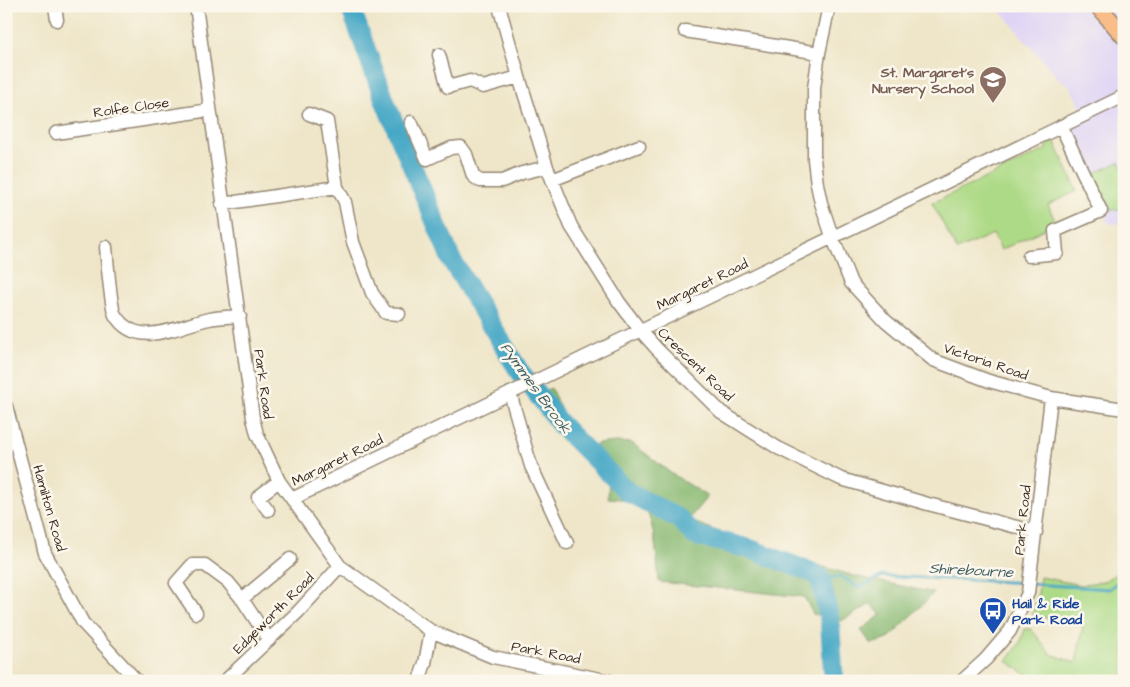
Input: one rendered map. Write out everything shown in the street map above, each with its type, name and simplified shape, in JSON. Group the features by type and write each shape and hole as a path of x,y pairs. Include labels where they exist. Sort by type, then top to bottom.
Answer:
{"main road":[{"path":"1098,6 1124,36"}],"street":[{"path":"55,6 57,20"},
{"name":"Park Road","path":"196,6 253,418 257,434 279,481 340,566 431,631 493,658 590,679 610,681"},
{"name":"Crescent Road","path":"500,6 519,77 547,167 571,226 620,302 656,349 721,412 778,448 841,479 1036,532"},
{"name":"Victoria Road","path":"829,6 814,88 814,159 817,184 832,236 851,284 886,321 933,360 989,381 1051,398 1124,409"},
{"path":"685,31 819,53"},
{"path":"439,55 448,87 470,81 483,87 519,77"},
{"name":"Margaret Road","path":"292,499 1124,96"},
{"name":"Rolfe Close","path":"56,133 210,110"},
{"path":"309,114 327,121 337,187 345,202 353,242 372,293 386,313 399,314"},
{"path":"411,122 427,159 451,148 461,147 466,154 473,176 480,181 502,181 522,173 547,167"},
{"path":"1029,256 1056,253 1054,231 1101,211 1061,126"},
{"path":"552,180 639,146"},
{"path":"222,204 337,187"},
{"path":"106,247 114,314 129,331 149,334 181,329 210,319 240,316"},
{"path":"516,390 531,466 567,543"},
{"name":"Park Road","path":"962,681 986,659 1010,631 1028,593 1051,398"},
{"name":"Hamilton Road","path":"6,406 46,552 83,623 138,681"},
{"path":"268,510 258,497 279,481"},
{"path":"242,599 290,559"},
{"path":"196,613 176,583 192,565 205,565 228,582 242,599 269,640"},
{"name":"Edgeworth Road","path":"226,681 312,598 340,566"},
{"path":"419,681 426,663 431,631"}],"shaded area":[{"path":"996,6 1124,6 1124,223 1109,224 1101,211 1061,125 1084,114 1069,85 1062,83"}],"green space":[{"path":"1053,138 1077,191 1048,205 1056,223 1001,250 993,234 957,250 932,203 1045,150"},
{"path":"1119,162 1124,171 1124,209 1109,210 1093,174"},
{"path":"551,388 565,419 568,433 559,435 547,420 534,395"},
{"path":"632,443 672,474 708,496 688,520 762,548 854,576 934,593 888,639 871,644 861,630 881,615 871,604 841,621 813,614 804,597 659,582 653,530 647,510 642,501 608,498 609,469 595,457 597,444"},
{"path":"1124,569 1124,681 1035,681 1007,661 1020,643 1025,629 1031,629 1051,654 1076,663 1083,626 1032,615 1038,594 1040,577 1081,585 1104,581"}],"waterway":[{"name":"Pymmes Brook","path":"350,6 386,104 451,259 518,369 560,424 628,492 679,519 694,535 750,549 811,572 820,578 830,622 835,681"},
{"name":"Shirebourne","path":"820,578 842,577 859,588 882,576 1027,583"},
{"name":"Shirebourne","path":"1033,584 1109,589 1124,578"}],"place":[{"name":"St. Margaret's Nursery School","path":"993,104"},
{"name":"Hail & Ride Park Road","path":"993,635"}]}
